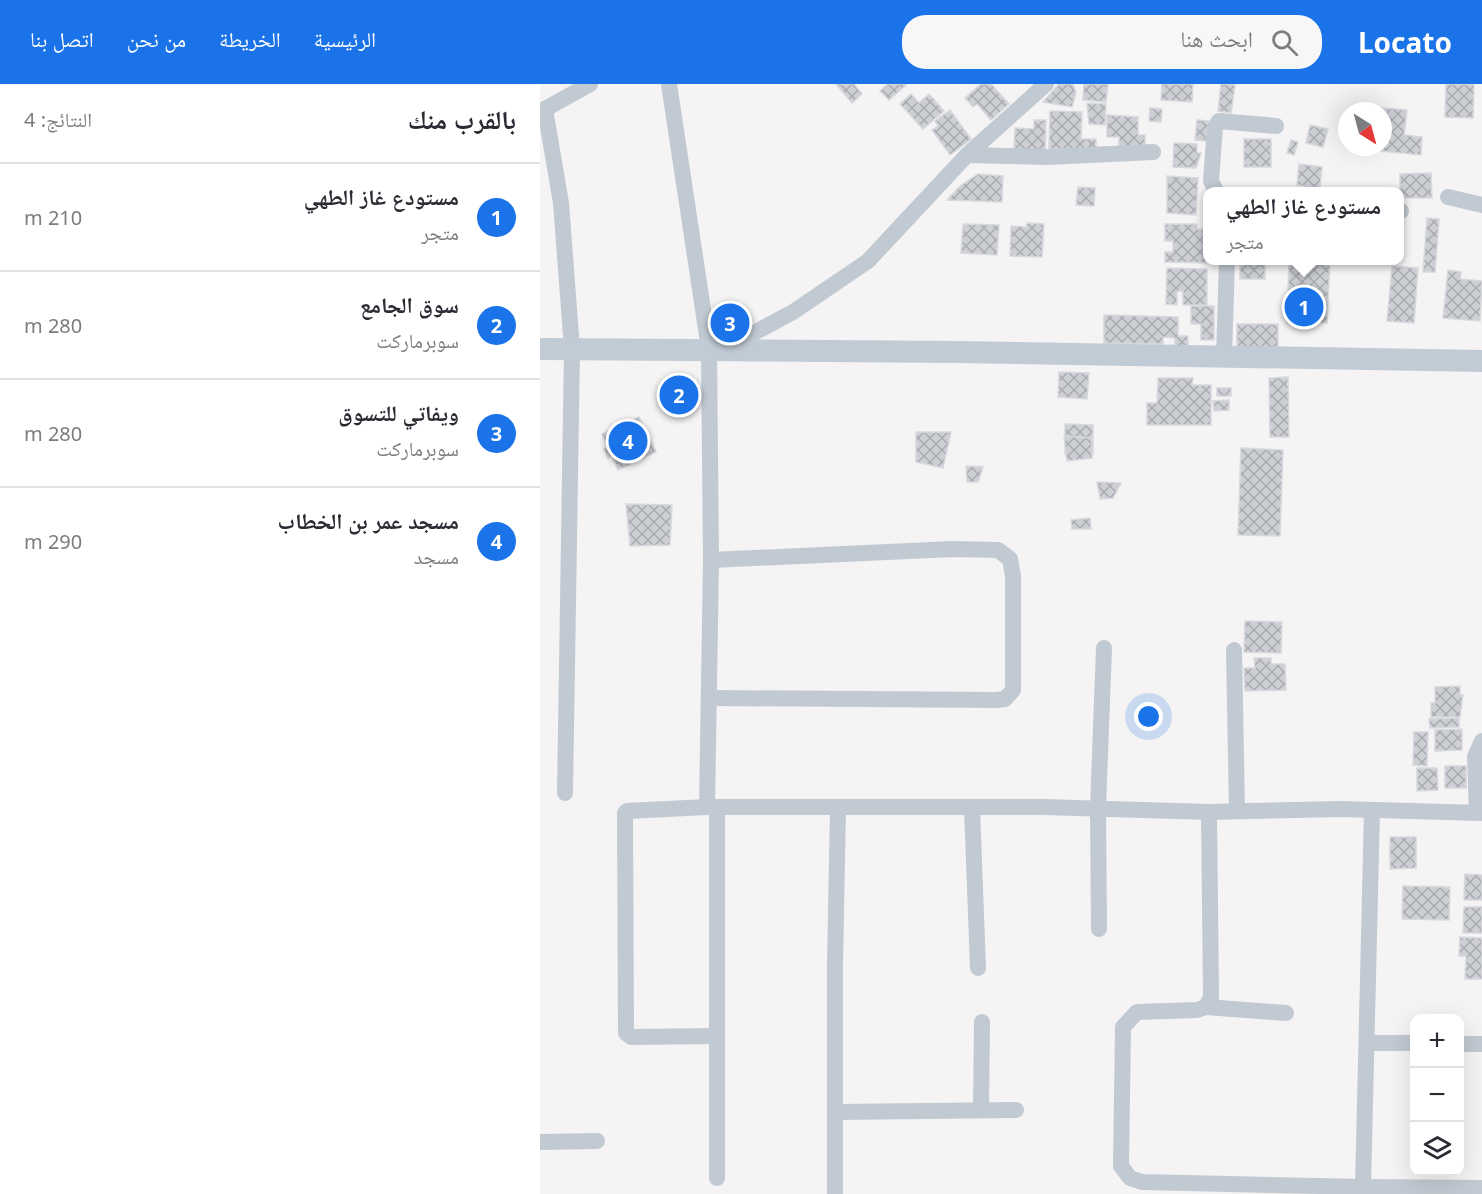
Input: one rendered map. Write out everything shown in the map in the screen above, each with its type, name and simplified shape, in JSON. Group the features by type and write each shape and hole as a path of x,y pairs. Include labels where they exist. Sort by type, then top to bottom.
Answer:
{"street":[{"path":"565,793 572,350 561,203 543,111 590,84"},
{"path":"669,84 715,349 710,698 717,1035 717,1178"},
{"path":"715,349 793,312 851,275 868,261 968,155 1046,84"},
{"path":"1214,187 1211,181 1215,127 1219,121 1276,126"},
{"path":"968,155 1048,157 1153,153"},
{"path":"1448,197 1482,205"},
{"path":"1224,357 1227,265"},
{"path":"540,349 715,349 1482,361"},
{"path":"710,698 997,700 1005,699 1013,690 1013,576 1010,559 998,550 953,549 711,560"},
{"path":"1099,929 1098,808 1104,648"},
{"path":"1234,650 1237,811"},
{"path":"717,1035 631,1037 626,1033 625,813 631,809 712,807 1098,808 1209,812 1372,810 1479,813 1476,752 1482,741"},
{"path":"835,1194 838,808"},
{"path":"972,808 978,968"},
{"path":"1363,1191 1372,810"},
{"path":"1206,1007 1211,997 1209,812"},
{"path":"1286,1013 1206,1007 1137,1012 1123,1027 1122,1166 1125,1174 1142,1182 1363,1191 1482,1188"},
{"path":"981,1110 982,1022"},
{"path":"1368,1043 1410,1043"},
{"path":"1464,1044 1482,1044"},
{"path":"835,1112 1016,1110"},
{"path":"540,1142 597,1141"}],"building":[{"path":"836,84 854,84 862,94 852,103"},
{"path":"888,84 906,85 889,100 880,91"},
{"path":"981,84 991,84 1009,104 991,120 977,104 973,107 965,98"},
{"path":"1059,84 1073,84 1076,93 1072,107 1043,102"},
{"path":"1084,84 1108,84 1106,102 1083,100"},
{"path":"1162,84 1193,84 1192,102 1161,100"},
{"path":"1221,84 1235,85 1231,113 1218,111"},
{"path":"1446,84 1474,84 1473,118 1445,117"},
{"path":"911,94 919,103 929,94 944,111 923,129 900,104"},
{"path":"1087,103 1106,104 1105,125 1089,124"},
{"path":"1150,108 1162,109 1161,122 1149,121"},
{"path":"1392,109 1407,110 1404,135 1422,137 1421,155 1392,152"},
{"path":"950,110 971,139 950,155 932,130 938,126 935,121"},
{"path":"1050,111 1082,112 1081,139 1096,139 1096,149 1049,149"},
{"path":"1107,115 1138,117 1138,135 1145,135 1145,147 1119,147 1119,137 1107,137"},
{"path":"1034,120 1046,120 1045,152 1014,151 1015,128 1034,129"},
{"path":"1197,120 1208,121 1206,141 1195,140"},
{"path":"1310,125 1328,129 1323,147 1306,143"},
{"path":"1244,139 1271,139 1271,167 1244,167"},
{"path":"1291,140 1298,142 1294,155 1287,153"},
{"path":"1174,143 1197,144 1197,153 1201,153 1196,168 1173,167"},
{"path":"1299,164 1322,167 1320,187 1297,185"},
{"path":"1431,173 1432,198 1404,198 1404,187 1400,187 1400,174"},
{"path":"978,174 1003,176 1002,202 947,200 960,186"},
{"path":"1167,176 1198,178 1196,215 1167,213"},
{"path":"1078,187 1095,188 1094,206 1076,205"},
{"path":"1427,218 1439,219 1435,272 1423,272"},
{"path":"1027,223 1044,224 1042,257 1010,256 1011,226 1026,227"},
{"path":"963,224 999,225 997,255 961,253"},
{"path":"1165,224 1197,224 1197,229 1203,230 1203,263 1165,262 1165,252 1173,252 1173,241 1165,241"},
{"path":"1240,265 1265,265 1265,279 1240,279"},
{"path":"1289,265 1330,265 1327,323 1287,323"},
{"path":"1392,266 1418,268 1414,323 1387,321"},
{"path":"1167,268 1207,269 1207,305 1183,305 1183,291 1177,291 1177,305 1166,304"},
{"path":"1448,270 1461,272 1460,279 1482,281 1480,321 1443,318"},
{"path":"1191,306 1214,306 1214,340 1201,340 1201,324 1191,324"},
{"path":"1104,315 1178,317 1178,336 1188,336 1188,351 1175,351 1175,338 1163,337 1163,344 1104,343"},
{"path":"1237,324 1278,324 1278,350 1237,350"},
{"path":"1059,372 1089,373 1087,399 1058,397"},
{"path":"1288,377 1289,437 1270,437 1269,378"},
{"path":"1158,378 1193,378 1192,385 1211,385 1211,425 1147,425 1147,403 1157,403"},
{"path":"1217,388 1231,388 1231,396 1217,396"},
{"path":"1229,400 1229,410 1214,411 1213,401"},
{"path":"639,417 656,452 618,470 612,456 608,458 604,449 608,447 602,434"},
{"path":"1065,424 1093,425 1093,454 1065,454"},
{"path":"916,432 951,432 943,468 916,462"},
{"path":"1064,436 1092,438 1092,458 1067,461"},
{"path":"1241,448 1283,450 1280,536 1238,535"},
{"path":"966,466 983,467 978,482 967,482"},
{"path":"1097,482 1121,483 1113,498 1100,499"},
{"path":"626,504 672,505 670,545 630,546"},
{"path":"1090,518 1091,529 1072,529 1071,520"},
{"path":"1245,621 1282,622 1281,653 1244,652"},
{"path":"1254,658 1271,658 1271,664 1285,664 1286,690 1245,691 1244,668 1255,668"},
{"path":"1460,686 1460,695 1463,695 1460,717 1431,717 1431,703 1435,703 1435,687"},
{"path":"1459,718 1459,727 1430,728 1429,719"},
{"path":"1462,729 1462,750 1435,751 1435,730"},
{"path":"1414,732 1428,732 1427,766 1413,765"},
{"path":"1445,766 1466,766 1466,788 1445,788"},
{"path":"1417,768 1437,768 1438,790 1417,791"},
{"path":"1390,837 1416,837 1416,868 1390,869"},
{"path":"1465,874 1482,875 1482,900 1464,900"},
{"path":"1403,886 1450,887 1449,920 1402,919"},
{"path":"1464,907 1482,907 1482,933 1463,933"},
{"path":"1460,937 1482,938 1482,979 1465,979 1466,956 1459,956"}],"place":[{"name":"مستودع غاز الطهي","path":"1304,307"},
{"name":"ويفاتي للتسوق","path":"730,323"},
{"name":"سوق الجامع","path":"679,395"},
{"name":"مسجد عمر بن الخطاب","path":"628,441"}]}
